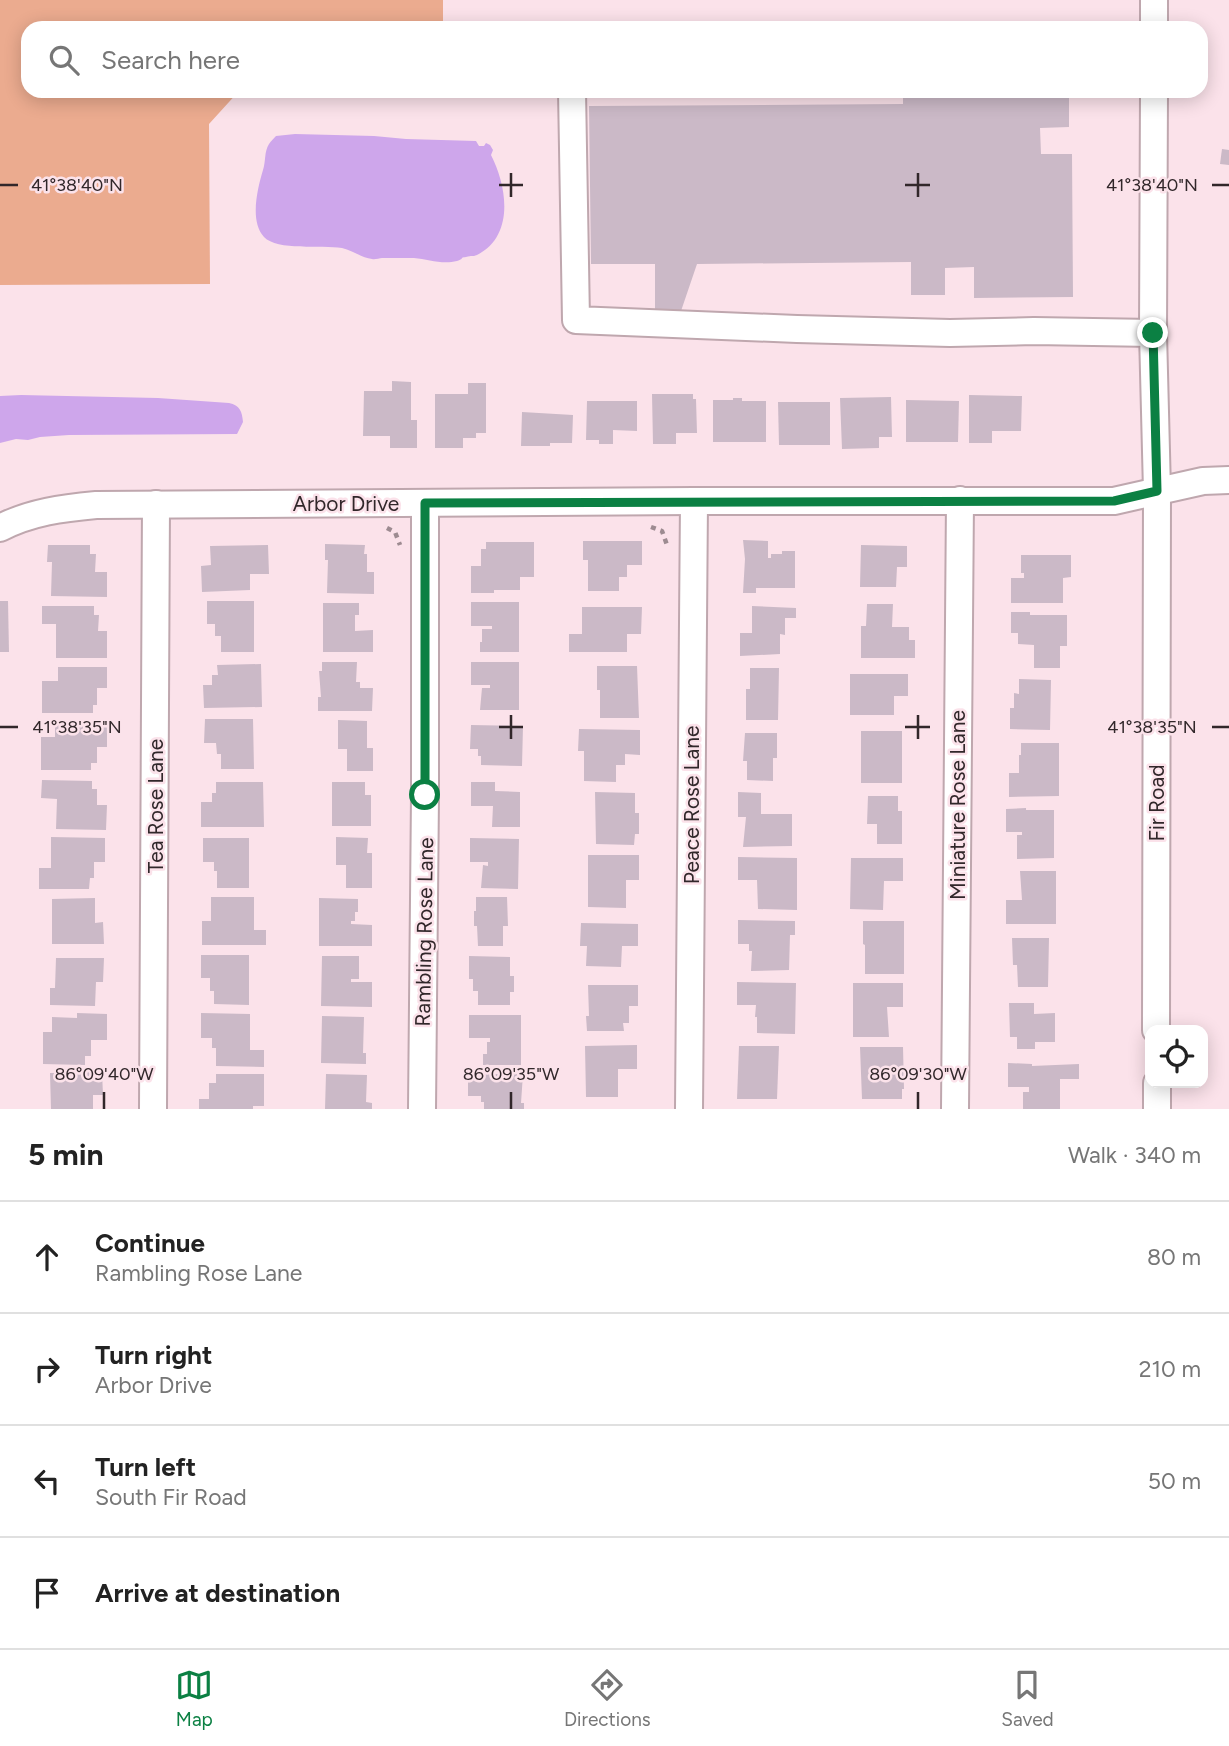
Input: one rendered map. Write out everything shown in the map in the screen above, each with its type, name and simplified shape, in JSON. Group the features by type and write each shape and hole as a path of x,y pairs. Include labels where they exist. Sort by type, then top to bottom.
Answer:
{"street":[{"path":"1154,0 1154,21"},
{"path":"572,98 576,320 950,333 1153,333"},
{"name":"Fir Road","path":"1154,98 1157,1025"},
{"name":"Arbor Drive","path":"0,528 33,514 96,505 1114,501 1203,481 1229,480"},
{"name":"Miniature Rose Lane","path":"955,1109 960,500"},
{"name":"Peace Rose Lane","path":"689,1109 694,501"},
{"name":"Rambling Rose Lane","path":"422,1109 425,503"},
{"name":"Tea Rose Lane","path":"153,1109 156,504"},
{"path":"1157,1088 1157,1109"}],"path":[{"path":"386,527 395,532 400,544 400,557"},
{"path":"640,527 653,527 662,531 667,543 667,557"}],"shaded area":[{"path":"0,0 443,0 443,21 21,21 21,98 233,98 209,124 210,284 0,285"},
{"path":"295,134 476,141 479,146 486,143 490,145 504,195 502,223 497,236 489,247 477,255 446,262 414,258 373,259 342,248 289,246 270,241 259,230 256,213 266,150 276,136"},
{"path":"0,396 158,398 229,403 240,409 243,422 237,434 69,435 16,439 0,443"}],"building":[{"path":"903,98 1069,98 1069,127 1040,128 1041,154 1072,154 1073,297 974,298 974,267 945,268 945,295 911,295 911,262 697,264 681,311 655,311 655,264 591,264 589,106 903,104"},
{"path":"1222,149 1229,150 1229,165 1220,164"},
{"path":"392,381 411,382 411,420 417,420 417,448 390,448 390,436 363,436 364,391 392,391"},
{"path":"468,383 486,383 486,433 476,433 476,438 463,438 463,448 435,448 435,394 468,394"},
{"path":"652,394 693,394 693,399 696,399 697,433 676,433 676,444 653,444"},
{"path":"969,395 1022,396 1021,431 992,431 992,443 969,443"},
{"path":"891,397 892,437 879,437 879,448 842,449 840,398"},
{"path":"742,398 742,401 766,401 766,442 713,442 713,400"},
{"path":"906,400 959,401 958,442 906,442"},
{"path":"587,401 637,401 637,431 613,430 613,444 586,440"},
{"path":"778,402 830,402 830,445 779,445"},
{"path":"522,412 573,415 572,443 521,446"},
{"path":"743,540 768,541 768,558 771,558 771,554 782,554 782,551 795,551 795,588 756,588 756,593 743,593"},
{"path":"583,541 642,541 642,565 627,565 627,577 619,577 619,591 588,591 588,560 583,560"},
{"path":"486,542 534,542 534,577 520,577 520,590 471,593 471,566 481,566 481,549 486,549"},
{"path":"325,544 365,545 367,572 374,572 374,594 327,593 328,560 325,560"},
{"path":"48,545 90,545 90,554 96,554 95,572 107,572 107,597 51,596 52,562 47,562"},
{"path":"268,545 269,574 250,574 250,590 202,592 201,566 211,565 210,546"},
{"path":"861,545 907,546 907,567 897,567 896,587 860,587"},
{"path":"1021,555 1071,555 1071,577 1063,578 1063,603 1011,603 1011,578 1024,578 1024,573 1021,573"},
{"path":"0,601 8,601 9,652 0,652"},
{"path":"207,601 254,601 254,652 221,652 221,636 215,636 215,624 207,624"},
{"path":"471,602 519,602 519,652 480,652 482,629 492,629 492,626 471,626"},
{"path":"323,603 359,603 359,615 355,615 355,631 373,630 373,652 323,652"},
{"path":"867,604 893,604 892,627 909,627 909,640 915,640 915,658 861,658 861,626 866,626"},
{"path":"42,606 94,606 94,615 99,615 98,631 107,631 107,658 56,658 56,624 42,624"},
{"path":"752,606 796,608 796,618 785,618 785,635 780,634 780,654 740,656 740,633 752,633"},
{"path":"582,607 642,607 641,634 627,634 627,652 569,652 569,634 582,634"},
{"path":"1011,612 1067,615 1067,646 1060,646 1060,668 1034,668 1034,645 1018,644 1018,633 1011,633"},
{"path":"322,662 357,662 356,682 360,682 360,688 373,688 372,711 318,711 318,697 321,697 319,671 322,671"},
{"path":"471,662 519,662 519,710 480,710 482,688 490,688 490,685 471,685"},
{"path":"261,664 262,707 204,708 203,685 212,685 212,675 218,675 217,665"},
{"path":"597,666 637,666 639,718 600,718"},
{"path":"58,667 107,667 107,688 97,688 97,705 93,705 93,713 42,713 42,681 58,681"},
{"path":"750,668 779,668 778,720 746,720 746,689 750,689"},
{"path":"850,674 908,674 908,696 894,696 894,715 850,715"},
{"path":"1019,679 1051,680 1050,730 1010,729 1010,708 1014,708 1014,693 1019,694"},
{"path":"205,719 253,719 254,769 221,769 221,754 217,754 216,743 204,743"},
{"path":"338,720 367,721 367,748 373,748 373,771 347,771 347,749 338,749"},
{"path":"55,722 107,722 107,747 97,747 97,763 91,763 91,770 41,770 41,737 55,737"},
{"path":"471,725 523,726 522,766 481,765 478,749 470,749"},
{"path":"579,729 640,730 640,755 625,754 625,765 616,765 616,782 584,781 584,751 578,751"},
{"path":"861,731 902,731 902,783 861,783"},
{"path":"745,733 777,733 773,781 747,780 747,761 743,761"},
{"path":"1021,743 1059,743 1059,796 1009,797 1009,773 1019,773"},
{"path":"42,780 92,781 92,789 97,789 97,805 107,805 106,830 56,829 57,799 41,798"},
{"path":"216,782 263,782 264,827 201,827 201,802 212,802 212,793 216,793"},
{"path":"332,782 365,782 365,795 371,795 371,826 332,826"},
{"path":"471,782 495,782 495,791 520,792 520,827 492,827 493,806 471,806"},
{"path":"595,792 635,793 639,834 635,834 634,845 596,844"},
{"path":"738,792 761,793 761,814 792,814 792,846 743,847 746,817 738,817"},
{"path":"868,796 898,796 898,811 902,811 902,844 877,844 877,824 867,824"},
{"path":"1006,809 1054,810 1054,858 1017,859 1017,835 1022,835 1022,832 1006,832"},
{"path":"51,837 105,838 105,862 94,862 94,878 90,878 89,889 39,889 39,868 51,868"},
{"path":"336,837 368,838 367,853 372,853 372,888 346,888 346,865 336,865"},
{"path":"203,838 249,838 249,888 217,888 214,862 203,862"},
{"path":"470,838 519,839 518,889 481,888 483,865 488,866 488,862 470,862"},
{"path":"588,855 639,855 639,880 626,880 626,908 588,907"},
{"path":"738,857 797,858 797,910 758,909 757,880 738,880"},
{"path":"851,858 903,858 903,881 884,881 883,910 850,909"},
{"path":"1020,871 1056,871 1056,924 1006,924 1006,900 1022,900"},
{"path":"211,897 254,897 254,930 266,930 266,945 202,945 202,921 211,921"},
{"path":"476,897 507,897 508,926 503,926 503,946 478,946 477,926 474,926"},
{"path":"95,898 95,923 103,922 104,944 52,944 52,899"},
{"path":"319,898 358,899 358,912 355,912 355,921 351,921 351,924 372,925 372,946 319,946"},
{"path":"738,920 795,921 795,935 790,935 789,970 751,971 752,951 749,951 749,944 738,944"},
{"path":"863,921 904,921 904,974 865,974"},
{"path":"581,923 638,924 638,946 622,946 621,967 586,966 587,946 580,946"},
{"path":"1012,938 1049,938 1048,987 1018,987 1017,965 1013,965"},
{"path":"201,955 249,955 249,1005 214,1004 210,978 201,978"},
{"path":"322,956 359,956 359,979 351,979 351,982 372,982 372,1007 321,1006"},
{"path":"469,956 510,957 510,976 514,976 514,992 510,992 510,1005 478,1005 478,991 473,991 473,979 469,979"},
{"path":"56,958 104,958 103,982 96,982 95,1006 50,1005 50,988 55,988"},
{"path":"737,982 796,983 795,1034 757,1033 756,1005 737,1005"},
{"path":"853,983 903,983 903,1007 887,1007 889,1037 853,1037"},
{"path":"588,985 638,985 638,1006 629,1006 629,1023 623,1023 624,1031 587,1031"},
{"path":"1009,1003 1034,1003 1034,1014 1055,1013 1055,1042 1035,1042 1035,1049 1017,1049 1017,1037 1010,1037"},
{"path":"77,1013 107,1014 107,1040 91,1040 91,1056 85,1056 85,1065 43,1064 43,1032 52,1032 52,1017 77,1018"},
{"path":"201,1013 250,1014 250,1050 264,1050 264,1067 216,1066 216,1048 212,1048 212,1038 201,1038"},
{"path":"469,1015 521,1015 521,1065 483,1065 483,1054 487,1054 487,1042 490,1042 490,1038 469,1038"},
{"path":"322,1016 364,1017 363,1053 366,1053 366,1064 321,1063"},
{"path":"637,1045 637,1069 618,1069 618,1097 586,1097 585,1046"},
{"path":"739,1046 779,1046 777,1099 737,1099"},
{"path":"860,1047 903,1047 902,1099 862,1099"},
{"path":"1008,1063 1032,1066 1079,1064 1079,1079 1060,1079 1060,1109 1023,1109 1023,1092 1029,1092 1029,1087 1008,1087"},
{"path":"102,1072 103,1095 93,1095 93,1109 51,1109 50,1073"},
{"path":"216,1074 264,1074 264,1106 253,1106 253,1109 199,1109 199,1099 209,1099 209,1083 216,1083"},
{"path":"326,1074 367,1075 366,1102 372,1103 372,1109 325,1109"},
{"path":"468,1074 523,1074 521,1103 524,1103 524,1109 484,1109 481,1096 468,1096"}],"route":[{"path":"425,795 425,503 1114,501 1157,491 1153,333"}]}
